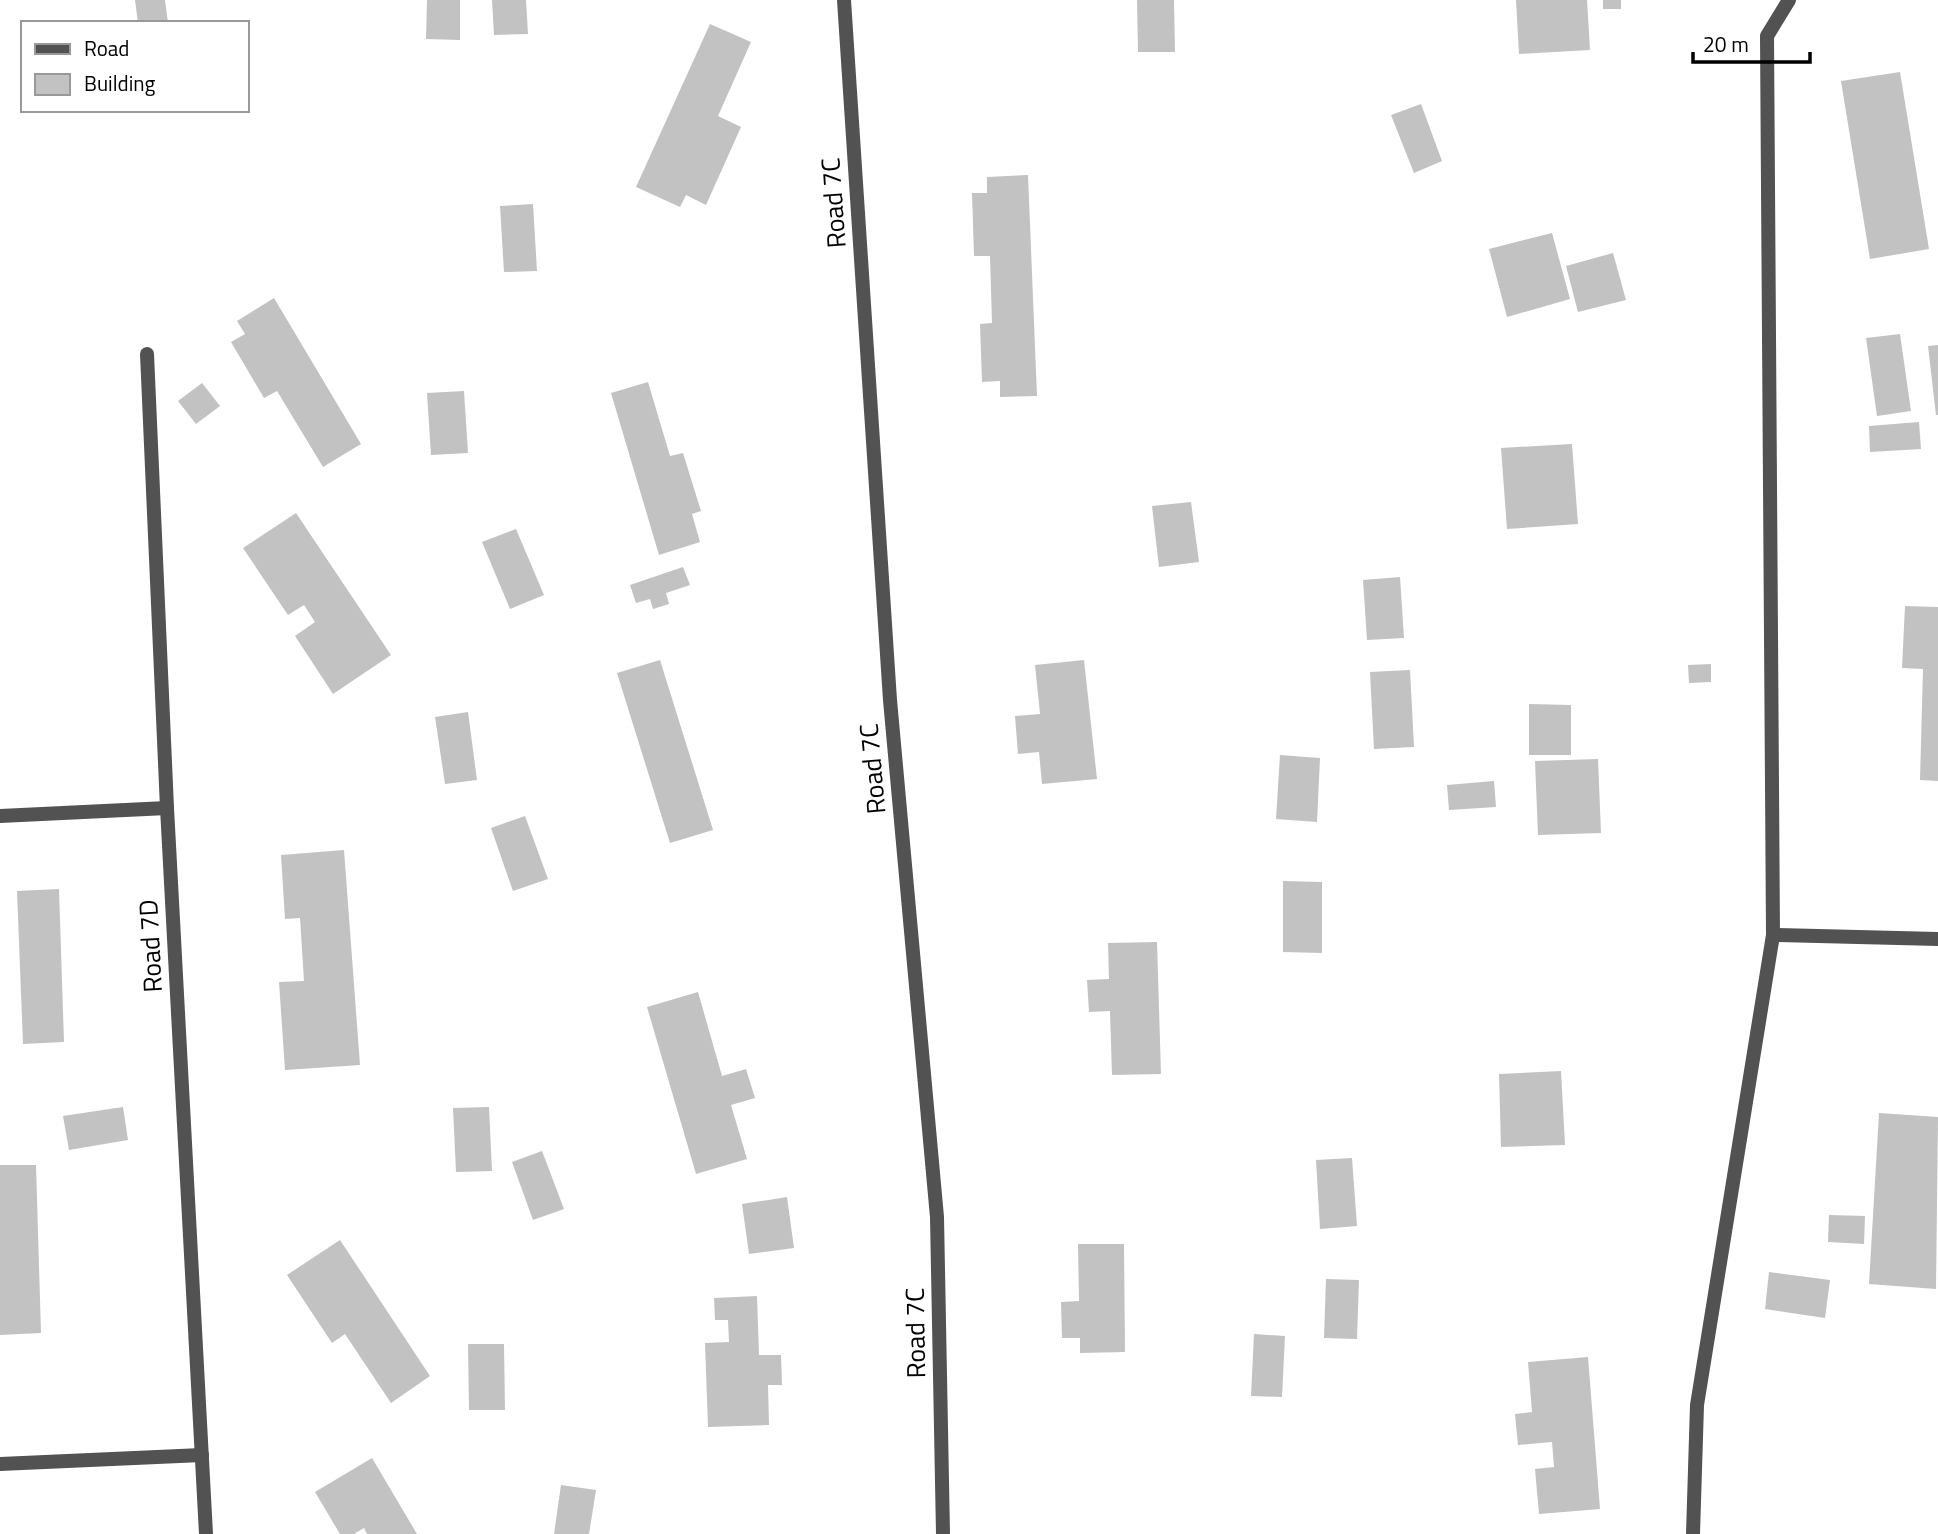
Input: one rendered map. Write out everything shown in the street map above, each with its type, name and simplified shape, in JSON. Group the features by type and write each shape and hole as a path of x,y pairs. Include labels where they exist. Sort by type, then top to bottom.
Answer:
{"street":[{"name":"Road 7C","path":"844,0 890,700 937,1217 943,1534"},
{"path":"1693,1534 1697,1405 1773,935 1767,36 1789,0"},
{"name":"Road 7D","path":"147,354 167,808 206,1534"},
{"path":"0,816 167,808"},
{"path":"1773,935 1938,939"},
{"path":"0,1464 202,1455"}],"building":[{"path":"135,0 165,0 168,21 138,21"},
{"path":"427,0 460,0 460,40 426,39"},
{"path":"492,0 526,0 528,34 494,35"},
{"path":"1137,0 1174,0 1175,52 1138,52"},
{"path":"1516,0 1587,0 1590,50 1519,54"},
{"path":"1603,0 1621,0 1621,9 1603,9"},
{"path":"710,24 751,42 718,116 741,127 706,205 686,195 680,207 636,187"},
{"path":"1900,72 1929,249 1870,259 1841,81"},
{"path":"1421,104 1442,161 1414,173 1391,115"},
{"path":"1028,175 1037,396 1000,397 1000,381 982,382 980,324 992,323 990,256 974,256 972,193 987,193 987,177"},
{"path":"533,204 537,271 504,272 500,206"},
{"path":"1552,233 1570,299 1507,317 1489,249"},
{"path":"1613,253 1626,300 1578,312 1566,266"},
{"path":"274,298 361,444 323,467 277,391 264,398 231,342 245,334 237,321"},
{"path":"1900,334 1911,411 1877,416 1866,338"},
{"path":"1938,345 1938,415 1936,415 1928,346"},
{"path":"648,382 670,456 683,453 701,511 692,514 700,542 659,555 611,393"},
{"path":"202,383 220,406 196,424 178,401"},
{"path":"464,391 468,453 431,455 427,393"},
{"path":"1919,422 1921,449 1870,452 1869,426"},
{"path":"1572,444 1578,524 1507,529 1501,448"},
{"path":"1191,502 1199,562 1159,567 1152,506"},
{"path":"296,513 391,655 333,694 295,636 315,622 304,605 288,615 243,548"},
{"path":"516,529 544,595 510,609 482,542"},
{"path":"683,567 690,585 666,593 669,604 653,609 650,599 636,603 630,585"},
{"path":"1400,577 1404,638 1367,640 1363,580"},
{"path":"1905,606 1938,607 1938,781 1920,780 1923,669 1902,668"},
{"path":"660,660 713,830 670,843 617,673"},
{"path":"1084,660 1097,779 1042,784 1039,752 1018,754 1015,716 1040,714 1035,665"},
{"path":"1711,664 1711,682 1689,683 1688,665"},
{"path":"1410,670 1414,747 1374,749 1370,672"},
{"path":"1529,704 1571,705 1571,755 1529,755"},
{"path":"468,712 477,780 445,784 435,717"},
{"path":"1280,755 1320,758 1317,822 1276,819"},
{"path":"1598,759 1601,833 1538,835 1535,761"},
{"path":"1494,781 1496,807 1449,810 1447,785"},
{"path":"525,816 548,879 513,891 491,828"},
{"path":"344,850 360,1065 285,1070 279,982 304,981 300,918 285,919 281,855"},
{"path":"1283,881 1322,882 1322,953 1283,952"},
{"path":"59,889 64,1042 23,1044 17,891"},
{"path":"1157,942 1161,1074 1112,1075 1110,1011 1089,1012 1087,980 1109,979 1108,943"},
{"path":"698,992 722,1076 746,1069 755,1098 731,1105 747,1159 696,1174 647,1007"},
{"path":"1561,1071 1565,1145 1501,1147 1499,1074"},
{"path":"123,1107 128,1140 69,1150 63,1116"},
{"path":"489,1107 492,1171 456,1172 453,1108"},
{"path":"1879,1113 1938,1117 1936,1289 1869,1284"},
{"path":"542,1151 564,1209 533,1220 512,1162"},
{"path":"1352,1158 1357,1226 1320,1229 1316,1160"},
{"path":"0,1165 36,1165 41,1333 0,1335"},
{"path":"787,1197 794,1248 749,1254 742,1204"},
{"path":"1829,1215 1865,1216 1864,1244 1828,1242"},
{"path":"340,1240 430,1376 391,1403 345,1334 332,1343 287,1275"},
{"path":"1078,1244 1124,1244 1125,1352 1080,1353 1080,1338 1062,1338 1061,1302 1079,1301"},
{"path":"1769,1272 1830,1280 1825,1318 1765,1309"},
{"path":"1326,1279 1359,1280 1357,1339 1324,1338"},
{"path":"757,1296 759,1355 781,1355 782,1385 768,1385 769,1425 708,1427 705,1343 729,1342 728,1320 715,1320 714,1298"},
{"path":"1254,1334 1285,1336 1282,1397 1251,1396"},
{"path":"468,1344 504,1344 505,1410 469,1410"},
{"path":"1588,1357 1600,1509 1539,1514 1535,1469 1554,1467 1552,1442 1518,1445 1515,1414 1532,1412 1528,1362"},
{"path":"372,1458 417,1534 367,1534 364,1528 354,1534 340,1534 315,1492"},
{"path":"561,1485 596,1490 589,1534 554,1534"}]}
